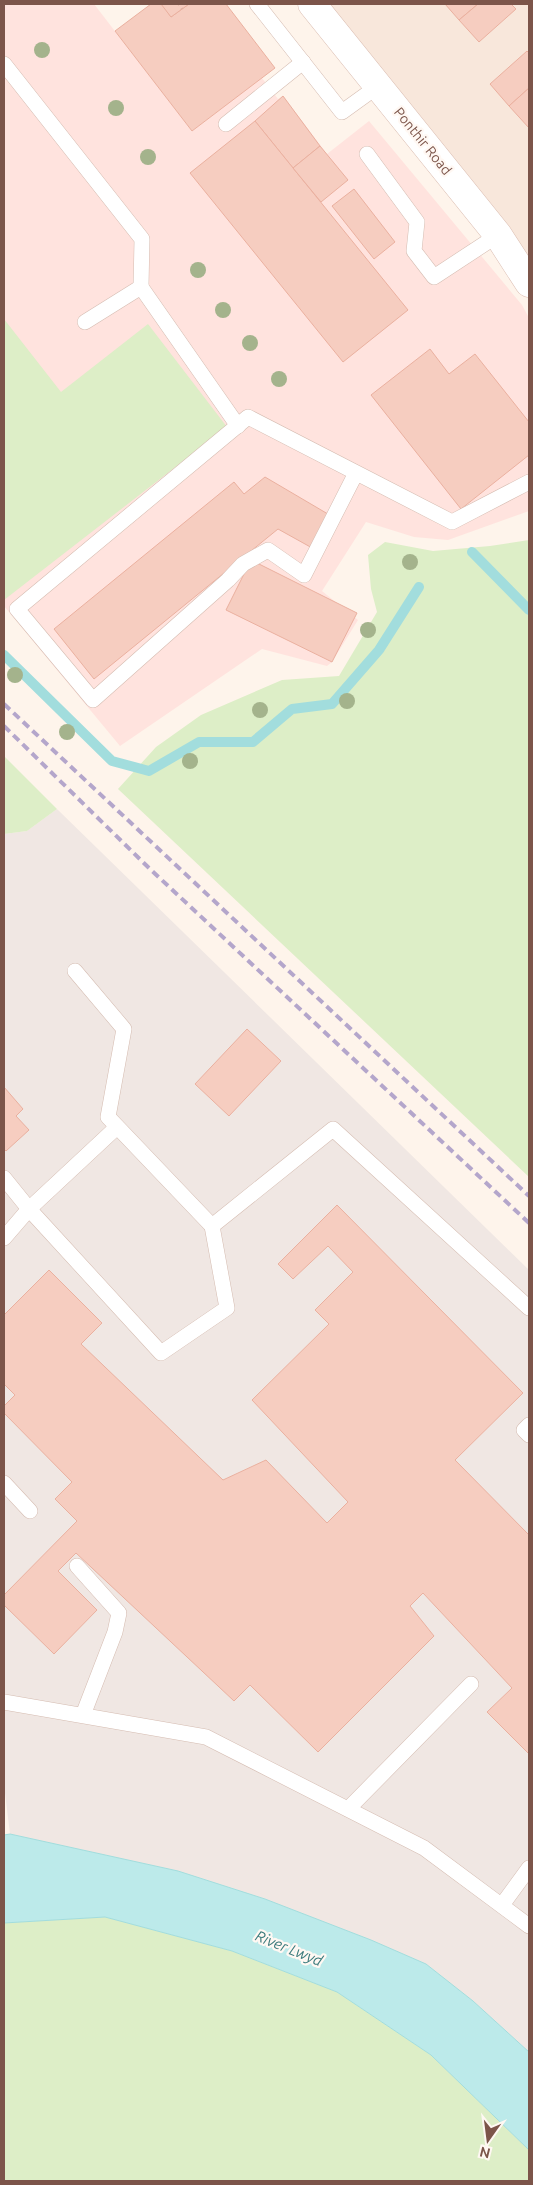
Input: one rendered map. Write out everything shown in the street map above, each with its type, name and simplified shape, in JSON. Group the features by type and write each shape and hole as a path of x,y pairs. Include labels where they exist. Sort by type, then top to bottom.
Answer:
{"main road":[{"name":"Ponthir Road","path":"312,4 498,235 529,283"}],"lane":[{"path":"257,4 342,112 378,86"},
{"path":"226,124 303,62"},
{"path":"4,64 142,239 142,287 238,426"},
{"path":"367,154 417,222 414,252 434,277 498,235"},
{"path":"85,322 142,287"},
{"path":"356,473 304,575 268,550 243,564 228,580 93,700 18,609 248,417 452,522 529,482"},
{"path":"4,1178 29,1209 161,1353 227,1308 212,1226 108,1117 124,1028 75,971"},
{"path":"4,1238 29,1209 117,1127"},
{"path":"212,1226 334,1129 529,1308"},
{"path":"529,1425 524,1430 529,1435"},
{"path":"4,1483 30,1511"},
{"path":"77,1566 119,1613 115,1632 83,1715"},
{"path":"348,1809 471,1684"},
{"path":"4,1702 206,1737 424,1848 529,1926"},
{"path":"502,1905 529,1868"}],"path":[{"path":"179,4 182,9"}],"shaded area":[{"path":"4,4 94,4 192,131 262,78 278,99 283,96 327,154 369,121 522,305 529,318 529,511 448,540 414,537 366,522 322,591 358,620 332,662 327,666 262,649 120,746 4,606"},
{"path":"312,4 529,4 529,283"},
{"path":"57,809 529,1270 529,2052 473,2001 426,1964 371,1940 265,1899 178,1871 10,1834 4,1785 4,834 27,831"}],"green space":[{"path":"4,319 61,392 148,324 227,427 4,600"},
{"path":"529,540 529,1177 118,789 156,747 201,715 282,680 339,676 377,612 371,589 368,555 385,542 433,551 490,546"},
{"path":"4,756 57,809 27,831 4,834"},
{"path":"105,1917 232,1951 337,1992 431,2055 529,2150 529,2181 4,2181 4,1923"}],"water":[{"name":"River Lwyd","path":"10,1834 178,1871 265,1899 371,1940 426,1964 473,2001 529,2052 529,2150 431,2055 337,1992 232,1951 105,1917 4,1923 4,1835"}],"building":[{"path":"151,4 162,4 171,17 189,4 226,4 275,68 192,131 115,31"},
{"path":"161,4 189,4 171,17"},
{"path":"445,4 478,4 459,20"},
{"path":"478,4 511,4 516,9 479,42 459,20"},
{"path":"527,51 529,53 529,88 509,106 490,84"},
{"path":"529,88 529,128 509,106"},
{"path":"283,96 320,146 293,168 255,121"},
{"path":"255,121 408,310 343,362 190,173"},
{"path":"320,146 348,180 321,202 293,168"},
{"path":"354,189 395,242 374,259 332,206"},
{"path":"430,349 449,374 475,354 529,422 529,455 461,509 371,395"},
{"path":"265,477 333,517 314,549 278,529 94,679 54,629 234,482 244,494"},
{"path":"251,560 357,613 332,662 226,610"},
{"path":"247,1029 281,1061 229,1116 195,1084"},
{"path":"4,1087 23,1109 16,1116 29,1130 6,1151 4,1149"},
{"path":"337,1205 523,1393 455,1460 529,1535 529,1754 487,1712 512,1688 423,1593 410,1606 434,1636 318,1752 250,1685 234,1701 76,1553 58,1571 97,1610 54,1654 4,1605 4,1595 77,1521 55,1499 72,1482 4,1413 4,1406 15,1395 4,1384 4,1315 49,1270 102,1323 81,1344 223,1480 266,1460 327,1523 348,1502 252,1400 329,1324 315,1310 353,1272 328,1246 293,1279 278,1264"}],"waterway":[{"path":"472,552 529,610"},
{"path":"4,655 112,761 149,771 199,742 253,742 292,709 332,704 379,650 419,587"}],"railway":[{"path":"4,704 529,1196"},
{"path":"4,726 150,869 529,1223"}]}
